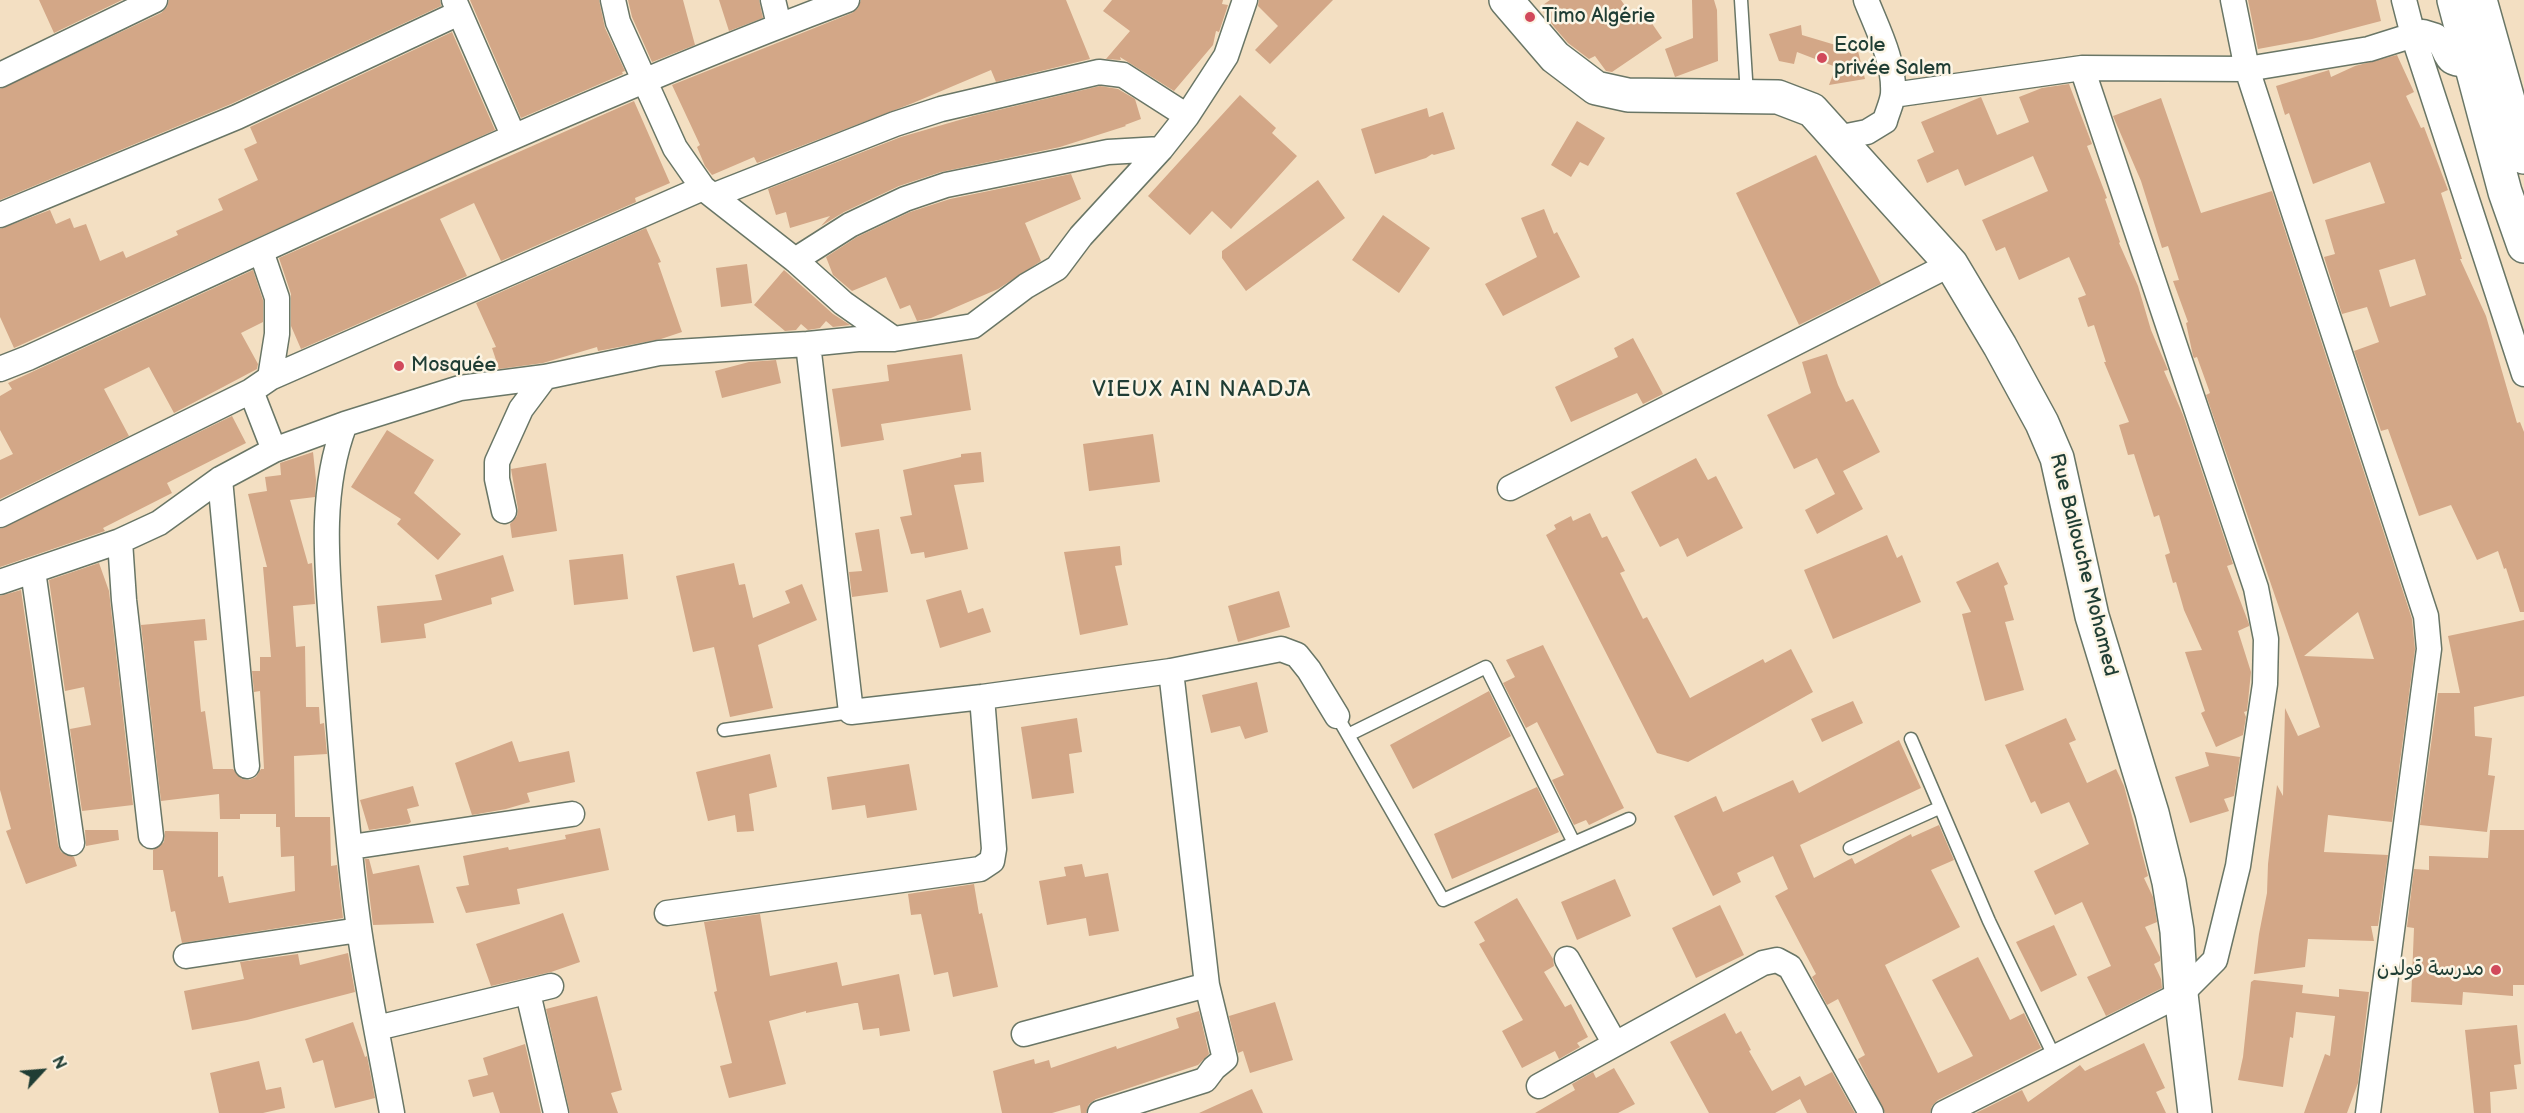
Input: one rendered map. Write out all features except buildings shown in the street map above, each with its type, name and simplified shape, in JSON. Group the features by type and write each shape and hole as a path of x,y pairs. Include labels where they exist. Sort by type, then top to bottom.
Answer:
{"street":[{"path":"0,75 155,0"},
{"path":"613,0 618,22 675,148 709,191 795,260 843,303 894,339"},
{"path":"774,0 779,25"},
{"path":"0,369 513,135 779,25 847,0"},
{"path":"0,582 120,541 159,523 220,479 274,450 345,424 460,388 545,377 659,353 858,339 894,339 973,326 1026,286 1057,268 1081,236 1161,149 1187,116 1226,56 1245,0"},
{"name":"Rue Ballouche Mohamed","path":"1506,0 1556,57 1596,88 1628,95 1778,97 1812,110 1951,264 2000,346 2042,423 2057,458 2092,616 2161,847 2177,931 2181,994 2195,1113"},
{"path":"1837,138 1867,132 1885,121 1893,95 1891,72 1866,0"},
{"path":"2233,0 2247,69 2426,616 2429,649 2368,1113"},
{"path":"2404,0 2413,35 2524,374"},
{"path":"2454,0 2508,202 2524,246"},
{"path":"2480,0 2524,157"},
{"path":"0,215 237,117 456,7 513,135"},
{"path":"1893,95 2082,68 2247,69 2369,49 2413,35 2430,33 2440,41 2448,61 2458,65 2470,64"},
{"path":"1944,1113 2181,994 2215,960 2238,866 2265,684 2266,639 2256,588 2082,68"},
{"path":"0,515 260,384 709,191 895,124 941,109 1099,72 1123,75 1187,116"},
{"path":"795,260 850,225 905,199 946,185 1108,152 1161,149"},
{"path":"261,251 277,298 277,334 260,384 274,450"},
{"path":"1510,488 1951,264"},
{"path":"808,344 851,712 1171,671 1281,649 1297,655 1342,725"},
{"path":"504,511 497,479 497,462 521,409 545,377"},
{"path":"345,424 337,444 327,502 327,568 359,930 392,1113"},
{"path":"220,479 247,766"},
{"path":"120,541 124,600 151,836"},
{"path":"33,572 72,843"},
{"path":"1100,1113 1205,1080 1225,1059 1207,985 1171,671"},
{"path":"667,913 980,869 992,861 994,849 982,697"},
{"path":"351,847 572,814"},
{"path":"186,956 359,930"},
{"path":"1567,959 1615,1044"},
{"path":"1539,1086 1763,963 1778,960 1790,967 1871,1113"},
{"path":"1024,1034 1207,985"},
{"path":"377,1028 540,990 556,1113"}],"lane":[{"path":"1741,0 1748,97"},
{"path":"1574,843 1486,667 1342,725 1443,900 1574,843 1629,819"},
{"path":"724,730 851,712"},
{"path":"1911,739 1989,921 2055,1058"},
{"path":"1850,848 1939,808"}],"place":[{"name":"Timo Algérie","path":"1530,17"},
{"name":"Ecole privée Salem","path":"1822,58"},
{"name":"Mosquée","path":"399,366"},
{"name":"مدرسة قولدن","path":"2496,970"}],"district":[{"name":"VIEUX AIN NAADJA","path":"1202,390"}]}
